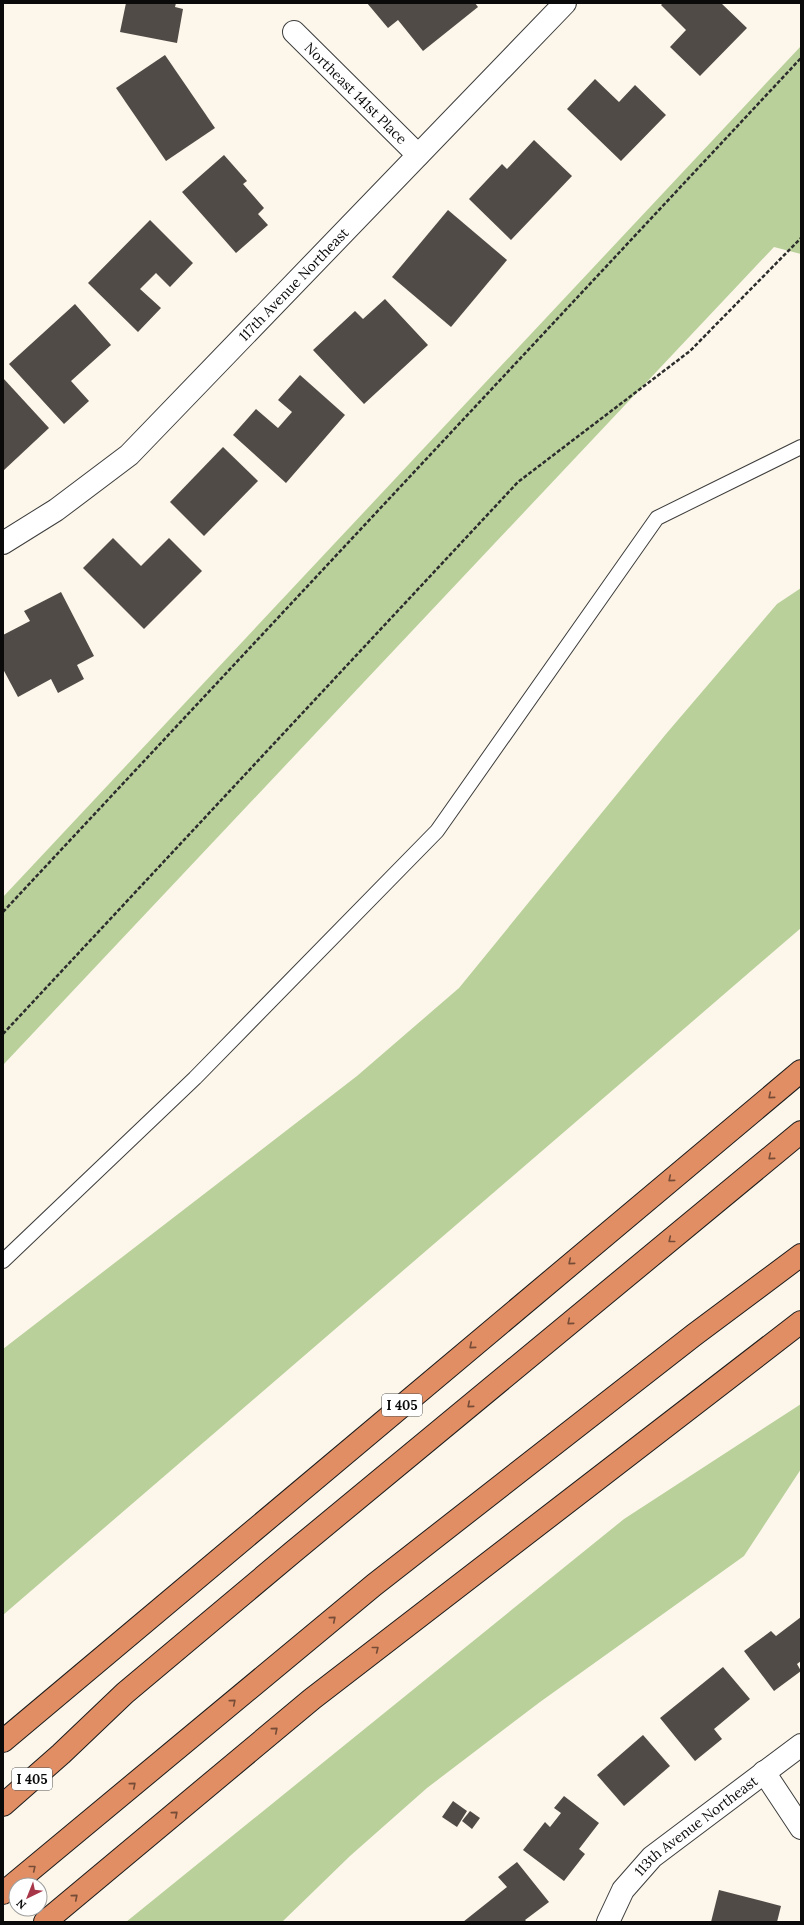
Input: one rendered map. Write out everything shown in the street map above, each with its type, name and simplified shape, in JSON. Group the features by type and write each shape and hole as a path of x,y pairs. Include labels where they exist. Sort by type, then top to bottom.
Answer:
{"highway":[{"name":"I 405","path":"3,1741 801,1071"},
{"name":"I 405","path":"3,1805 125,1693 286,1557 801,1132"},
{"path":"3,1893 374,1585 694,1335 801,1255"},
{"path":"45,1922 312,1699 801,1322"},
{"name":"I 405","path":"3,1786 26,1765 60,1754"}],"street":[{"name":"117th Avenue Northeast","path":"3,543 56,510 128,455 565,3"},
{"name":"Northeast 141st Place","path":"294,32 418,156"},
{"name":"113th Avenue Northeast","path":"608,1922 623,1890 652,1857 801,1745"},
{"path":"764,1772 801,1828"}],"lane":[{"path":"3,1261 195,1078 437,832 657,518 801,447"}],"path":[{"path":"3,912 801,58"},
{"path":"3,1034 518,482 690,351 801,238"}],"green space":[{"path":"801,46 801,254 774,247 3,1065 3,897"},
{"path":"801,588 801,928 3,1615 3,1349 357,1076 459,988 666,734 777,604"},
{"path":"801,1404 801,1469 744,1556 540,1702 427,1788 350,1856 282,1922 126,1922 624,1519"}],"building":[{"path":"126,3 176,3 175,7 183,9 177,43 120,32"},
{"path":"367,3 475,3 478,7 423,51 398,20 388,28"},
{"path":"663,3 721,3 747,28 700,76 670,47 686,30 661,5"},
{"path":"165,55 215,128 166,161 116,88"},
{"path":"595,79 619,102 635,85 666,115 621,161 567,109"},
{"path":"534,140 572,176 511,240 469,199 502,164 507,169"},
{"path":"224,155 247,181 243,184 264,208 258,214 268,225 236,253 182,192"},
{"path":"448,210 507,260 451,327 392,277"},
{"path":"150,220 193,263 170,287 156,273 140,289 161,308 138,332 88,283"},
{"path":"385,299 428,345 364,404 313,350 355,311 363,319"},
{"path":"75,304 111,345 71,381 89,401 64,424 9,364"},
{"path":"300,375 345,415 286,483 233,435 256,409 278,428 292,412 278,400"},
{"path":"3,378 49,428 3,471"},
{"path":"223,447 258,481 204,536 170,502"},
{"path":"113,538 141,566 169,538 202,571 144,629 83,568"},
{"path":"61,592 94,656 77,665 84,679 58,693 51,679 18,697 3,669 3,635 30,621 24,611"},
{"path":"801,1617 801,1661 797,1664 801,1671 774,1691 744,1651 771,1631 776,1636"},
{"path":"723,1667 750,1699 714,1729 722,1739 695,1761 660,1718"},
{"path":"643,1735 670,1766 624,1806 597,1775"},
{"path":"564,1796 599,1823 579,1849 585,1854 564,1881 523,1850 545,1822 550,1827 561,1813 554,1808"},
{"path":"453,1801 467,1811 457,1827 442,1817"},
{"path":"470,1811 480,1818 472,1829 462,1821"},
{"path":"517,1862 549,1902 525,1920 527,1922 463,1922 507,1887 498,1877"},
{"path":"719,1890 781,1906 777,1922 711,1922"}]}
